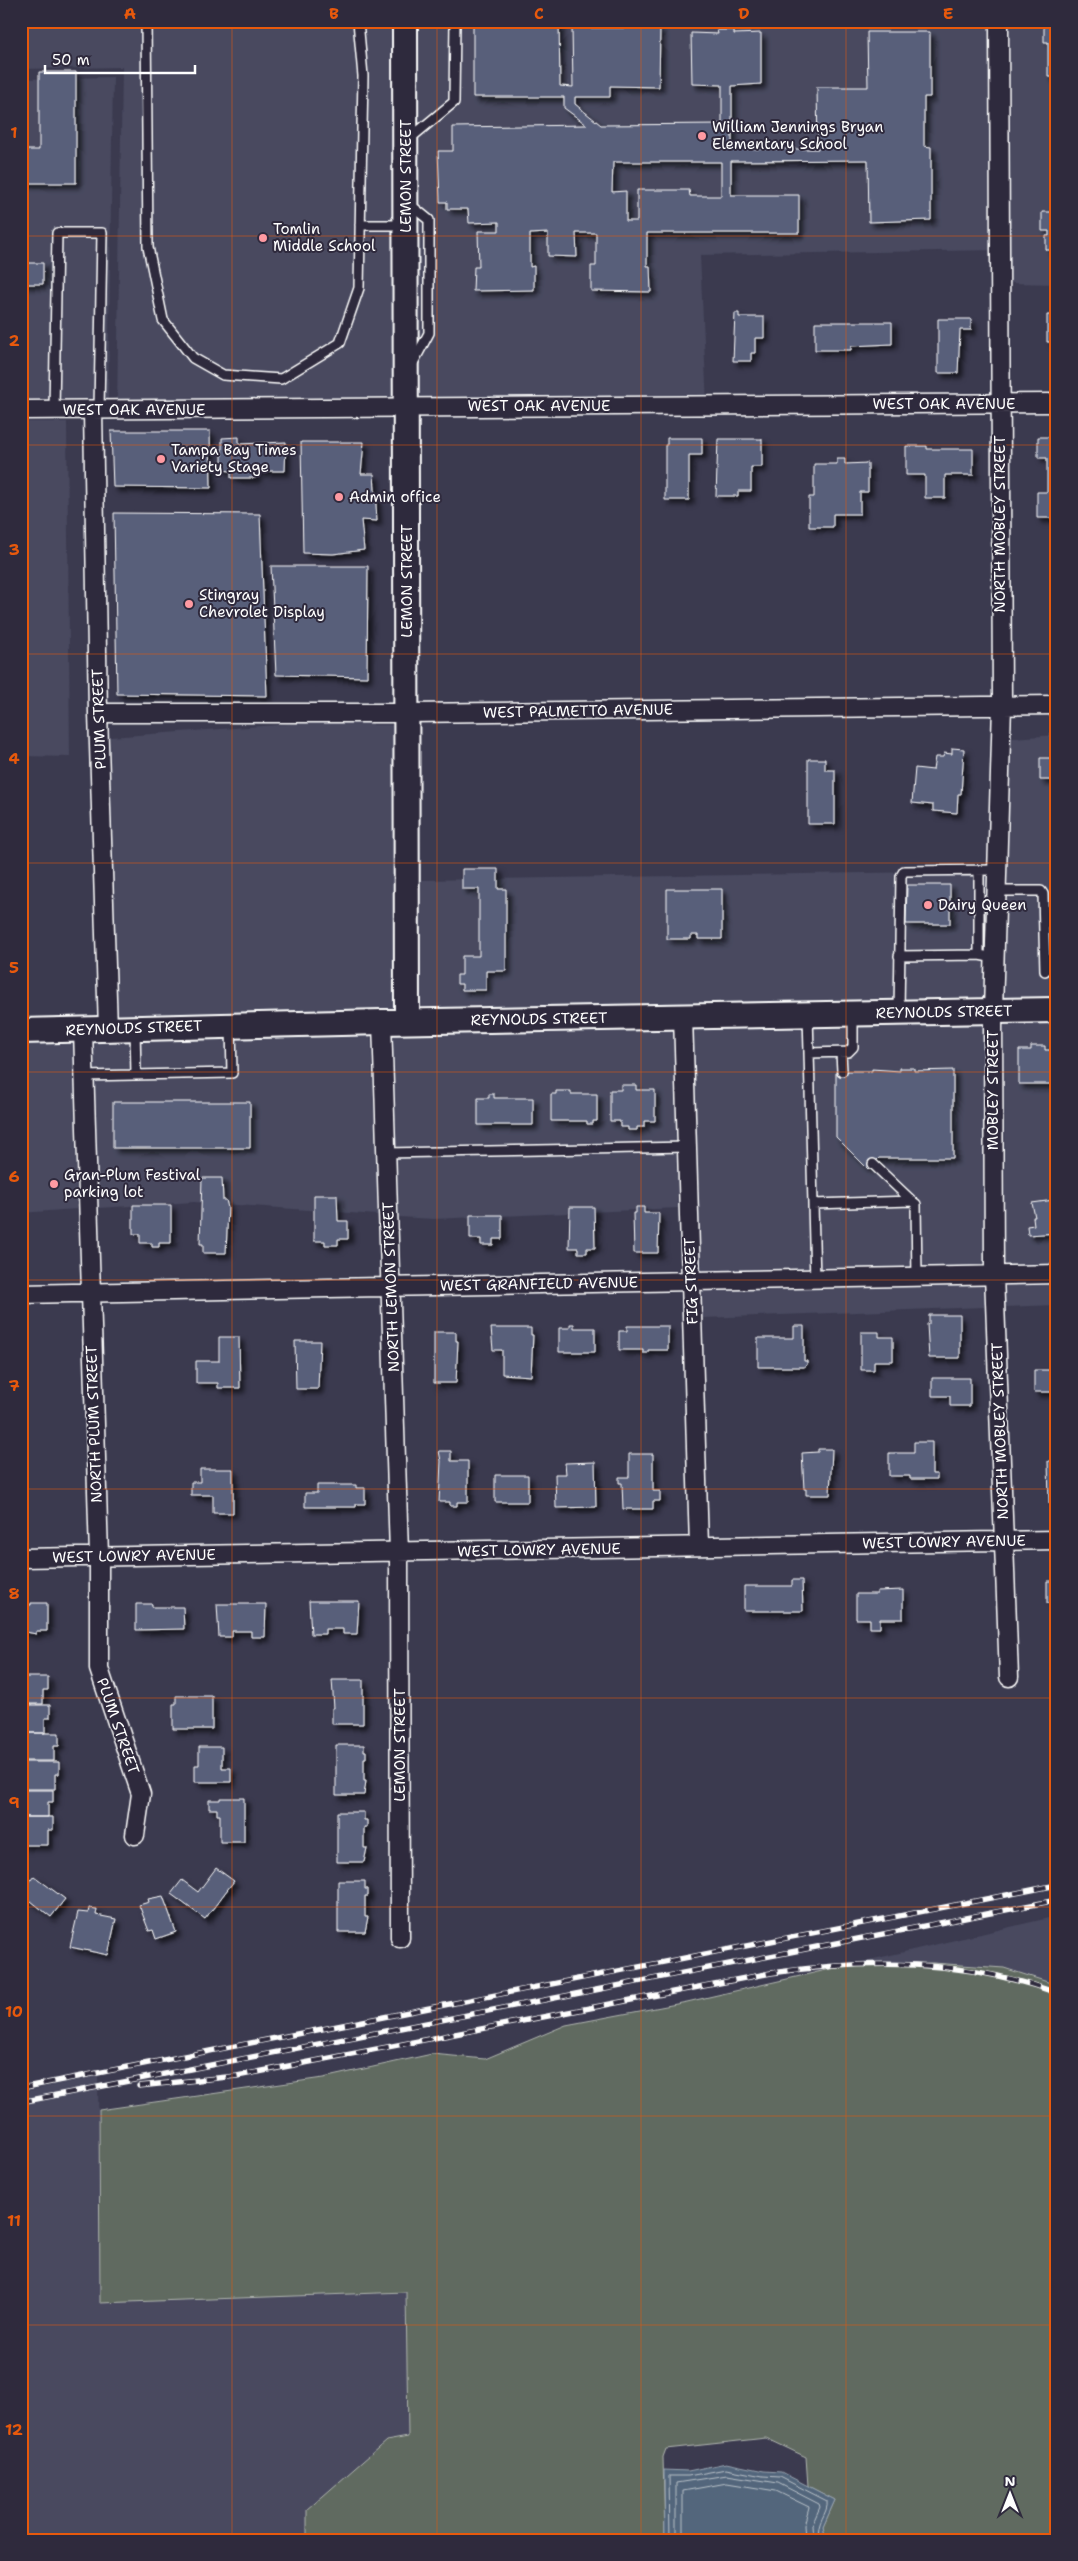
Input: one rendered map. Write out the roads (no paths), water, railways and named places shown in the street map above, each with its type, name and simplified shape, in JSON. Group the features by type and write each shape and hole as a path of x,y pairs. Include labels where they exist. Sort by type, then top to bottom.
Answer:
{"main road":[{"name":"LEMON STREET","path":"405,21 408,713 407,1021"},
{"name":"REYNOLDS STREET","path":"21,1031 407,1021 1057,1010"}],"street":[{"name":"NORTH MOBLEY STREET","path":"998,846 1002,705 999,21"},
{"name":"WEST OAK AVENUE","path":"21,410 1057,403"},
{"name":"PLUM STREET","path":"96,410 98,713 108,1029"},
{"name":"WEST PALMETTO AVENUE","path":"98,713 408,713 1057,705"},
{"name":"MOBLEY STREET","path":"994,1275 993,1011 987,957 997,892 998,846"},
{"name":"FIG STREET","path":"683,1016 699,1546"},
{"name":"NORTH LEMON STREET","path":"382,1022 392,1286 399,1553"},
{"path":"83,1030 90,1292"},
{"name":"WEST GRANFIELD AVENUE","path":"21,1294 1057,1274"},
{"name":"NORTH MOBLEY STREET","path":"994,1275 1009,1677"},
{"name":"NORTH PLUM STREET","path":"90,1292 99,1556"},
{"name":"WEST LOWRY AVENUE","path":"21,1558 399,1553 1057,1540"},
{"name":"LEMON STREET","path":"399,1553 400,1938"},
{"name":"PLUM STREET","path":"99,1556 99,1669 141,1794 135,1835"}],"lane":[{"path":"146,21 148,248 163,320 193,358 223,375 280,379 340,343 359,288 363,76 358,21"},
{"path":"406,142 454,102 455,21"},
{"path":"406,201 429,220 429,333 406,374"},
{"path":"360,225 406,226"},
{"path":"54,410 57,234 102,233 96,410"},
{"path":"899,956 987,957 979,870"},
{"path":"899,1013 899,956 902,931 901,876 904,872 997,870"},
{"path":"997,892 1041,892 1044,894 1045,971"},
{"path":"809,1053 848,1052 853,1046 853,1013"},
{"path":"808,1014 816,1280"},
{"path":"84,1076 232,1072 231,1026"},
{"path":"135,1028 136,1074"},
{"path":"841,1052 842,1070"},
{"path":"386,1153 687,1147"},
{"path":"873,1164 916,1204 917,1278"},
{"path":"813,1204 912,1201"}],"water":[{"path":"726,2463 764,2471 781,2472 835,2500 823,2527 826,2540 665,2540 664,2470 688,2471"}],"railway":[{"path":"21,2088 1057,1885"},
{"path":"21,2102 1057,1900"},
{"path":"139,2086 237,2076 771,1973 807,1968 879,1964 951,1968 1022,1982 1057,1993"}],"place":[{"name":"William Jennings Bryan Elementary School","path":"702,136"},
{"name":"Tomlin Middle School","path":"263,238"},
{"name":"Tampa Bay Times Variety Stage","path":"161,459"},
{"name":"Admin office","path":"339,497"},
{"name":"Stingray Chevrolet Display","path":"189,604"},
{"name":"Dairy Queen","path":"928,905"},
{"name":"Gran-Plum Festival parking lot","path":"54,1184"}]}
